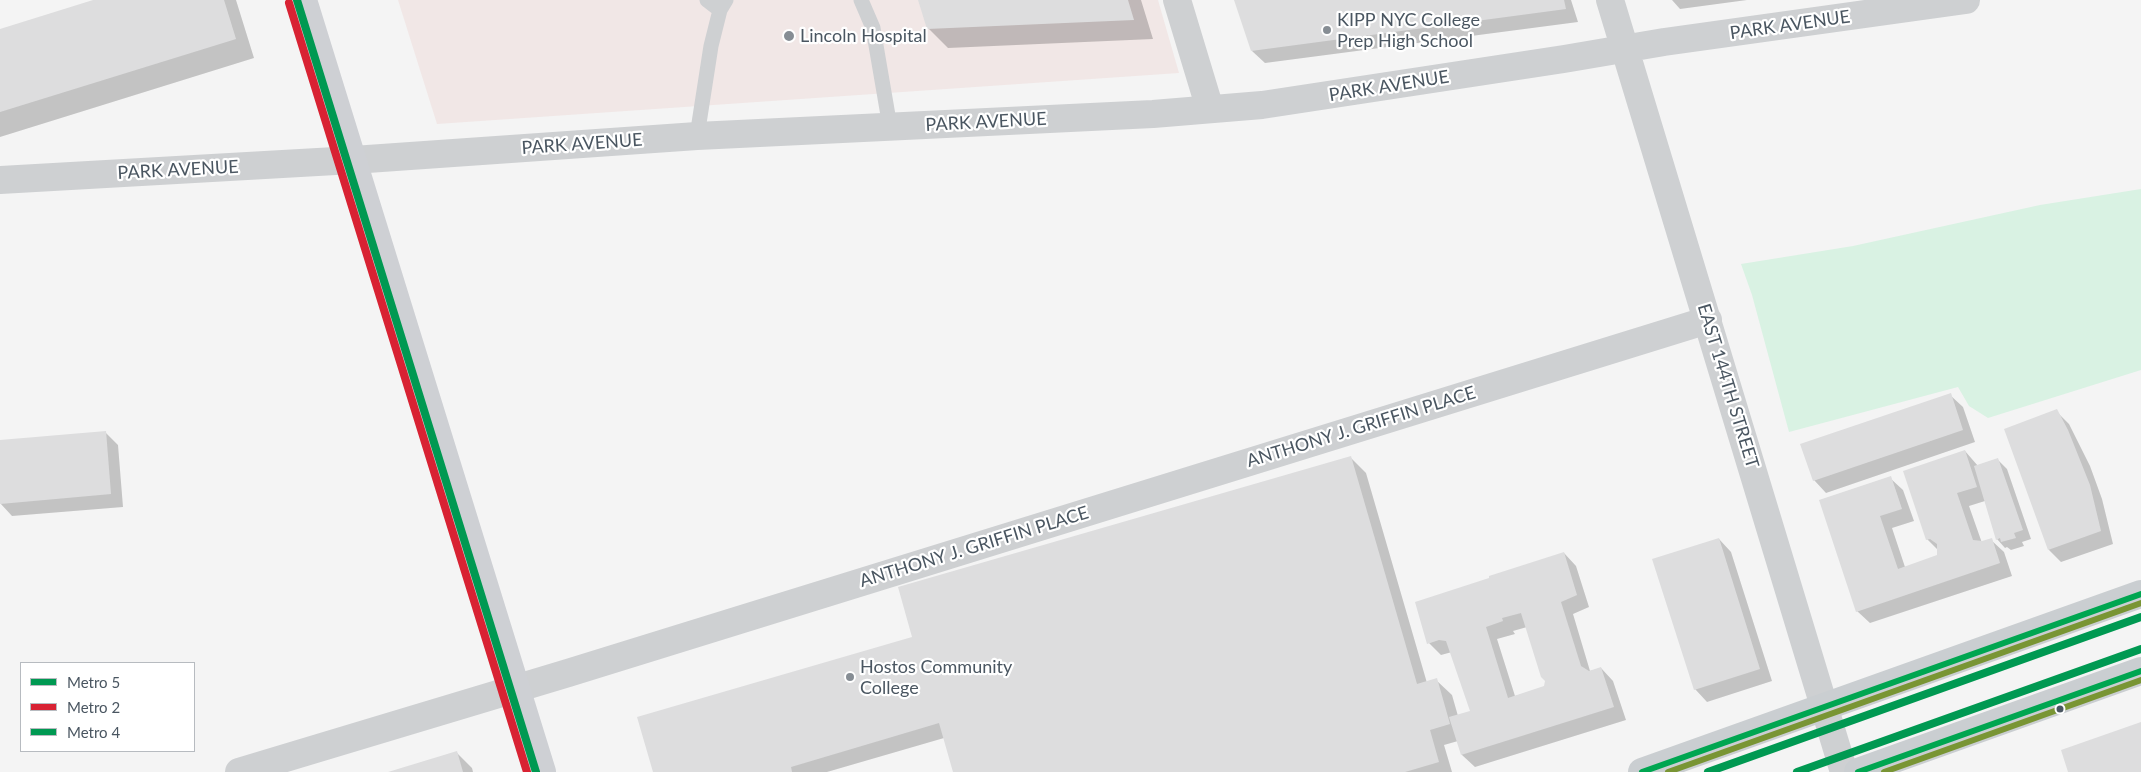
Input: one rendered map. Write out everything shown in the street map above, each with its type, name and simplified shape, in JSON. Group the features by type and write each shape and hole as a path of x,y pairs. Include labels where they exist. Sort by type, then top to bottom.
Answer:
{"main road":[{"path":"303,0 542,772"},
{"path":"1642,772 2141,594"},
{"path":"1858,772 2141,671"}],"street":[{"path":"1177,0 1210,109"},
{"name":"EAST 144TH STREET","path":"1610,0 1844,772"},
{"name":"PARK AVENUE","path":"0,180 353,160 697,136 890,127 1262,105 1625,49 1966,0"},
{"name":"ANTHONY J. GRIFFIN PLACE","path":"240,772 516,690 1706,315"}],"lane":[{"path":"697,136 710,46 723,5 707,0"},
{"path":"861,0 874,28 890,127"}],"shaded area":[{"name":"Lincoln Hospital","path":"398,0 1158,0 1179,73 437,124"}],"green space":[{"path":"2141,189 2141,370 1988,418 1969,406 1958,387 1789,432 1752,295 1741,264 1853,246 2040,205"}],"building":[{"path":"93,0 224,0 236,39 0,112 0,29"},
{"name":"Lincoln Hospital","path":"918,0 1128,0 1134,20 927,29"},
{"name":"KIPP NYC College Prep High School","path":"1234,0 1564,0 1566,9 1251,51"},
{"path":"1951,393 1963,430 1813,481 1800,444"},
{"path":"2057,409 2068,430 2090,485 2101,531 2048,550 2004,429"},
{"path":"106,431 111,494 0,504 0,440"},
{"path":"1965,450 1977,487 1957,493 1973,540 1982,541 1992,538 2000,563 1856,612 1819,500 1891,476 1902,509 1880,516 1898,569 1937,555 1937,544 1930,539 1926,540 1903,471"},
{"path":"1351,456 1417,684 1437,678 1450,724 1430,730 1439,762 1405,772 953,772 939,723 791,767 792,772 653,772 637,717 912,637 898,587"},
{"path":"1998,458 2023,530 2014,533 2016,538 2001,542 2000,538 1996,540 1974,466"},
{"path":"1719,538 1760,669 1694,690 1652,559"},
{"path":"1564,552 1577,595 1561,602 1581,666 1589,671 1601,667 1614,707 1461,755 1449,717 1470,711 1446,641 1439,640 1427,644 1415,602 1489,578 1489,576","holes":["1521,613 1541,677 1545,681 1544,686 1508,698 1486,627 1503,621 1502,618"]},
{"path":"2141,722 2141,772 2068,772 2061,750"},
{"path":"457,751 463,772 388,772"}],"metro line":[{"name":"5","path":"297,0 536,772"},
{"name":"2","path":"289,3 527,772"},
{"name":"4","path":"1708,772 2141,617"},
{"name":"5","path":"1797,772 2141,649"}],"transit line":[{"path":"1642,772 2141,594"},
{"path":"1668,772 2141,603"},
{"path":"1858,772 2141,671"},
{"path":"1884,772 2141,680"}],"place":[{"name":"KIPP NYC College Prep High School","path":"1327,30"},
{"name":"Lincoln Hospital","path":"789,36"},
{"name":"Hostos Community College","path":"850,677"}]}
